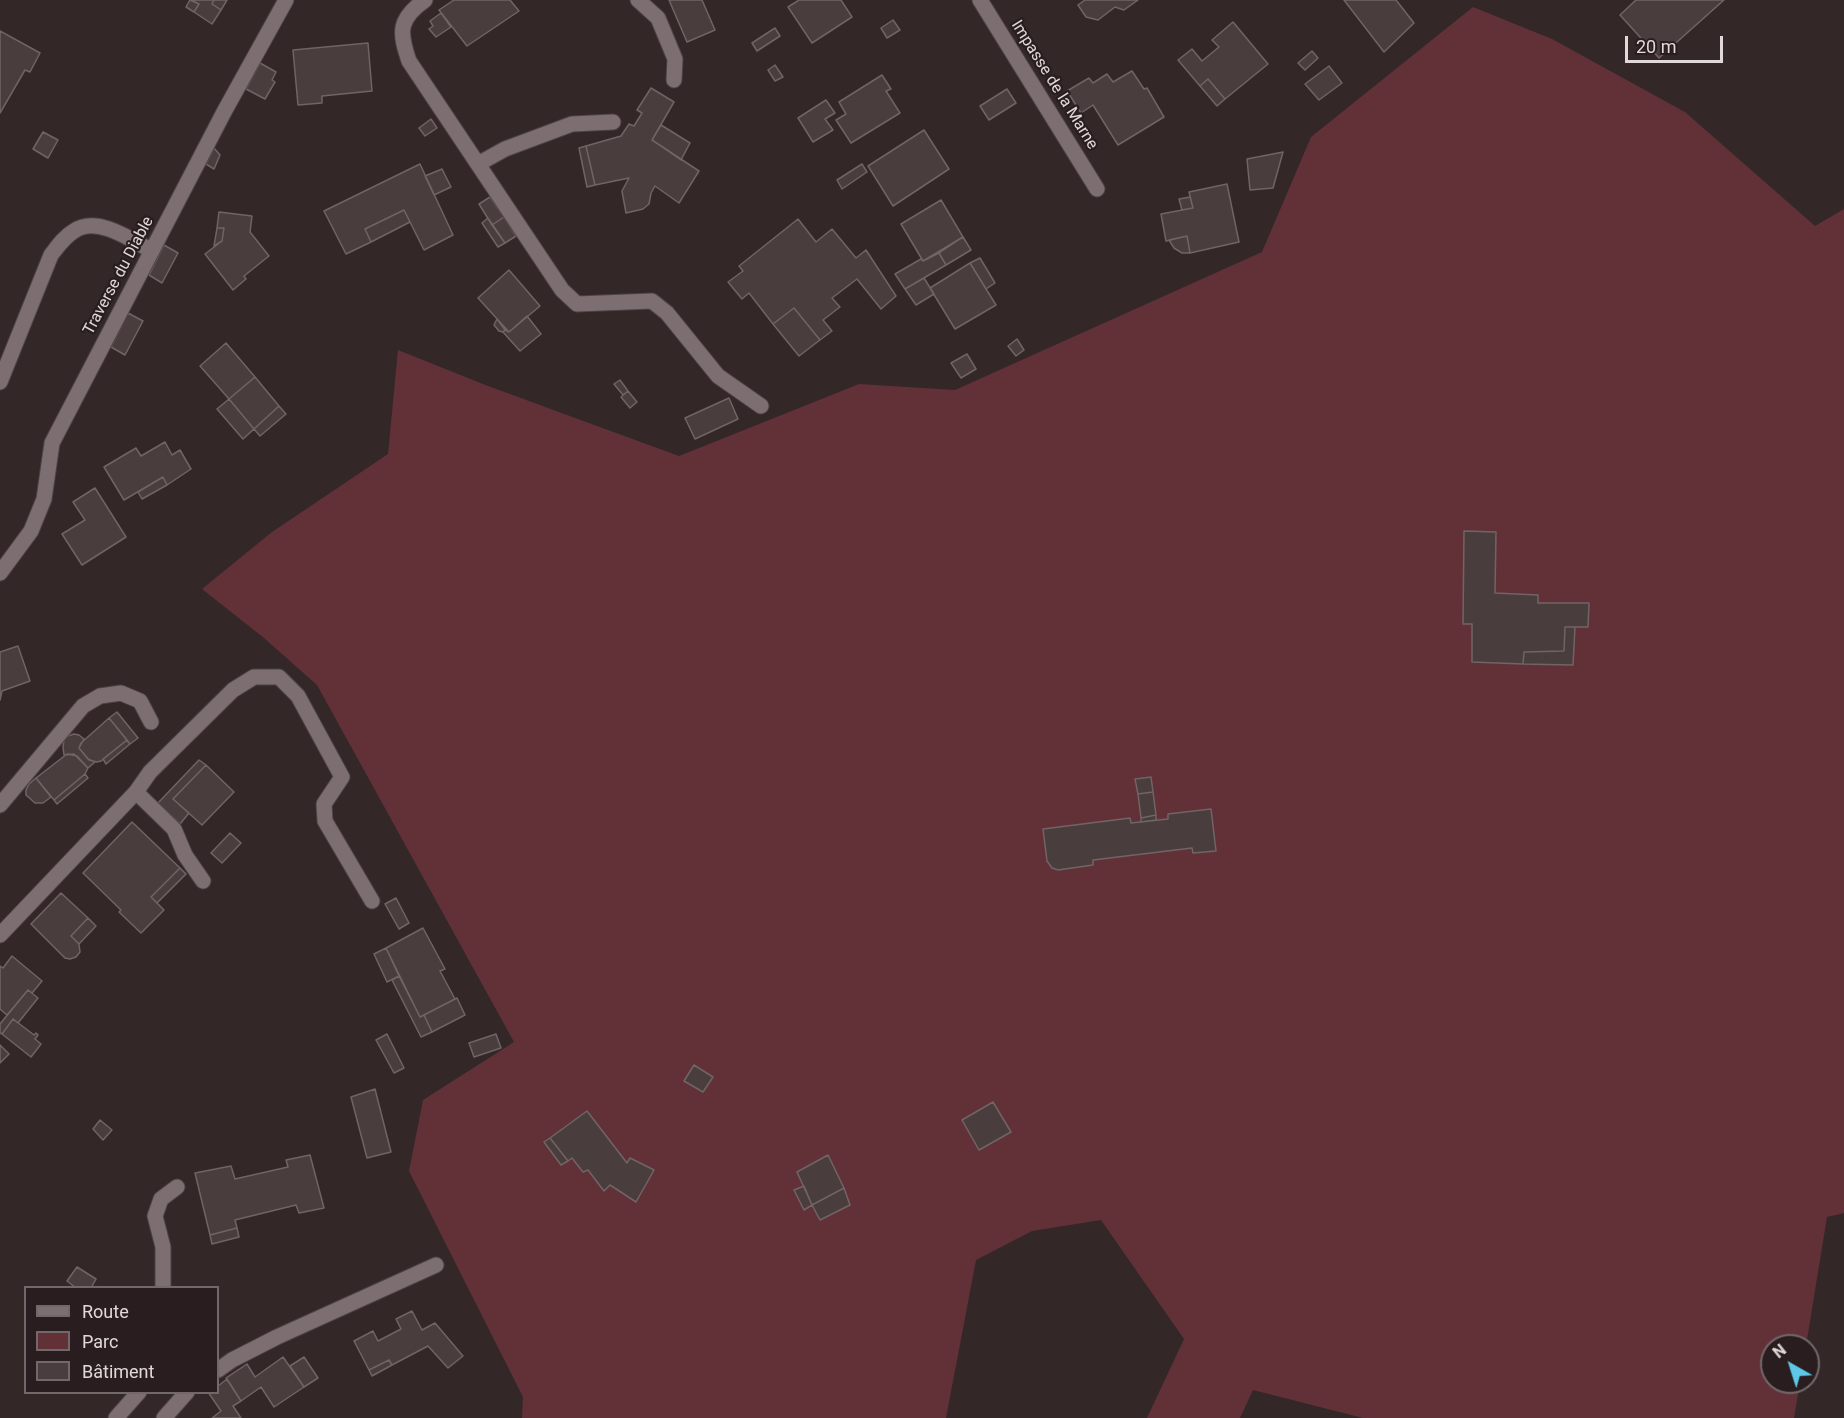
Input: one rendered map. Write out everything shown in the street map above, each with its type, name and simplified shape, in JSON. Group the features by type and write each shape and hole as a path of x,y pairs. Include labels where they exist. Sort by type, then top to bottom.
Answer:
{"street":[{"name":"Traverse du Diable","path":"0,573 31,531 44,499 52,443 224,112 286,0"},
{"path":"425,0 413,8 405,22 402,39 409,61 562,290 577,304 652,301 667,313 718,376 761,406"},
{"path":"638,0 658,18 675,59 674,80"},
{"name":"Impasse de la Marne","path":"980,0 1097,189"},
{"path":"478,164 505,149 572,124 613,122"},
{"path":"0,382 51,255 75,229 90,225 111,229 153,251"},
{"path":"0,935 136,792 150,772 233,690 254,677 279,677 298,696 342,777 324,804 325,821 372,901"},
{"path":"0,805 83,706 100,696 121,693 140,701 151,722"},
{"path":"136,792 174,829 185,855 203,881"},
{"path":"163,1286 163,1247 155,1216 161,1198 177,1187"},
{"path":"219,1369 276,1337 436,1265"},
{"path":"116,1418 137,1394"},
{"path":"164,1418 185,1394"}],"green space":[{"path":"1473,7 1552,39 1685,112 1815,226 1844,209 1844,1213 1827,1217 1808,1334 1760,1334 1760,1394 1798,1394 1794,1418 1363,1418 1253,1390 1240,1418 1147,1418 1184,1339 1101,1220 1032,1231 976,1260 946,1418 522,1418 523,1397 409,1171 423,1100 514,1042 317,685 264,638 202,589 272,532 388,454 398,350 488,386 679,456 859,384 955,390 1262,252 1311,137"}],"building":[{"path":"190,0 199,4 194,12 186,7"},
{"path":"191,0 214,0 212,4 221,10 212,24 194,12 199,4"},
{"path":"214,0 227,0 221,10 212,4"},
{"path":"454,0 510,0 519,11 467,46 439,10"},
{"path":"669,0 702,0 715,30 687,42"},
{"path":"799,0 841,0 852,17 812,43 788,7"},
{"path":"1085,0 1138,0 1124,10 1115,7 1098,20 1086,17 1078,5"},
{"path":"1344,0 1396,0 1414,23 1384,52"},
{"path":"1636,0 1724,0 1659,58 1620,15"},
{"path":"441,13 451,27 436,37 429,29 433,26 430,21"},
{"path":"893,20 900,30 887,38 881,28"},
{"path":"1233,22 1268,64 1225,99 1208,79 1200,86 1178,60 1192,49 1202,61 1219,47 1212,40"},
{"path":"775,28 780,36 757,51 752,43"},
{"path":"0,31 40,53 30,72 25,70 0,113"},
{"path":"368,43 372,91 322,96 322,103 298,105 293,50"},
{"path":"1312,51 1318,58 1305,70 1298,63"},
{"path":"260,63 276,72 272,80 275,82 265,99 246,89"},
{"path":"775,65 783,77 775,81 768,70"},
{"path":"1329,66 1342,83 1319,100 1305,84"},
{"path":"1132,71 1144,89 1147,88 1164,117 1118,145 1093,105 1081,113 1067,91 1089,78 1093,83 1107,74 1113,82"},
{"path":"882,75 891,89 886,91 900,113 851,143 836,120 846,114 839,102"},
{"path":"1208,79 1225,99 1217,106 1200,86"},
{"path":"651,88 674,102 652,140 699,171 679,203 655,186 649,204 643,209 626,213 622,191 629,178 595,185 586,146 621,136 629,124 634,126 642,113 637,110"},
{"path":"1007,89 1016,103 989,120 980,106"},
{"path":"826,100 835,113 825,119 833,130 813,142 798,118"},
{"path":"431,119 437,128 425,136 419,128"},
{"path":"661,125 690,143 681,160 652,140"},
{"path":"924,130 949,169 893,206 868,166"},
{"path":"43,132 58,140 48,158 33,149"},
{"path":"586,146 595,185 587,187 579,148"},
{"path":"214,148 220,155 214,169 206,164"},
{"path":"1283,152 1273,188 1250,190 1247,159"},
{"path":"420,164 453,235 424,250 404,210 365,229 371,242 346,254 324,211"},
{"path":"862,164 867,172 842,189 837,180"},
{"path":"442,169 451,187 434,195 425,176"},
{"path":"1227,184 1239,242 1190,253 1187,236 1166,241 1161,214 1193,208 1189,192"},
{"path":"490,197 504,217 492,225 479,204"},
{"path":"1190,197 1193,208 1182,210 1179,199"},
{"path":"941,200 963,237 923,261 901,224"},
{"path":"404,210 410,222 371,242 365,229"},
{"path":"219,212 252,216 250,232 269,256 244,276 246,279 233,290 205,254 222,241 224,228 217,228"},
{"path":"504,217 516,236 505,243 492,225"},
{"path":"488,218 505,243 498,247 482,223"},
{"path":"798,219 816,242 832,229 856,258 866,250 896,296 881,309 857,279 832,298 840,307 823,320 832,331 820,340 794,308 773,324 749,293 742,299 728,282 743,271 739,266"},
{"path":"217,228 224,228 222,241 214,246"},
{"path":"1187,236 1190,253 1182,253 1174,248 1169,240"},
{"path":"963,237 971,250 946,265 939,253"},
{"path":"164,245 178,253 162,283 149,275"},
{"path":"939,253 946,265 905,289 895,274 921,259 923,261"},
{"path":"980,258 995,283 986,289 970,263"},
{"path":"970,263 996,305 955,329 930,288"},
{"path":"509,270 540,306 509,332 478,298"},
{"path":"924,278 934,294 916,305 905,289"},
{"path":"794,308 820,340 799,356 773,324"},
{"path":"128,313 143,321 125,355 111,347"},
{"path":"527,316 541,334 520,351 503,332 505,330 509,332"},
{"path":"497,319 505,330 503,332 494,325"},
{"path":"1017,339 1024,350 1016,356 1008,346"},
{"path":"226,343 255,377 229,399 200,366"},
{"path":"967,354 976,369 961,378 951,363"},
{"path":"255,377 279,406 254,429 229,399"},
{"path":"620,380 628,391 623,395 614,384"},
{"path":"628,391 637,402 630,408 621,397"},
{"path":"729,398 738,419 695,439 685,418"},
{"path":"229,399 254,429 243,439 217,409"},
{"path":"279,406 286,414 260,436 254,429"},
{"path":"165,442 172,455 180,450 191,469 167,485 163,477 124,500 104,467 136,448 141,456"},
{"path":"163,477 167,485 142,499 138,492"},
{"path":"95,488 126,537 82,565 62,534 85,520 73,502"},
{"path":"1464,531 1496,532 1495,593 1538,595 1538,603 1589,603 1588,627 1565,627 1564,651 1524,652 1523,664 1472,662 1472,624 1463,624"},
{"path":"1565,627 1575,627 1573,665 1523,664 1524,652 1564,651"},
{"path":"18,646 30,681 2,691 0,700 0,652"},
{"path":"117,712 138,738 130,744 109,718"},
{"path":"109,718 127,740 101,761 89,760 79,748 81,743"},
{"path":"74,734 84,739 79,748 88,759 95,762 88,768 74,754 64,755 64,740"},
{"path":"127,740 130,744 106,764 103,759"},
{"path":"67,754 77,756 88,768 85,774 54,800 36,778"},
{"path":"199,760 206,765 173,799 189,813 180,824 158,803"},
{"path":"206,765 234,792 202,825 173,799"},
{"path":"85,774 88,778 57,804 54,800"},
{"path":"1151,777 1153,792 1138,794 1135,779"},
{"path":"36,778 51,797 43,803 35,803 26,795 29,784"},
{"path":"1153,792 1156,815 1141,818 1138,794"},
{"path":"1211,809 1216,851 1193,853 1192,848 1093,860 1093,865 1058,870 1052,868 1047,861 1043,829 1130,818 1131,823 1168,819 1168,814"},
{"path":"1156,815 1156,820 1141,822 1141,818"},
{"path":"132,822 180,868 151,897 164,910 141,933 83,873"},
{"path":"230,833 241,843 222,863 211,853"},
{"path":"180,868 186,874 157,903 151,897"},
{"path":"61,893 88,918 71,936 79,944 80,952 76,957 70,959 65,958 31,924"},
{"path":"396,898 409,923 399,929 385,904"},
{"path":"88,918 96,926 79,944 71,936"},
{"path":"423,928 445,969 440,971 455,999 420,1017 386,948"},
{"path":"386,948 399,976 387,982 374,954"},
{"path":"12,956 42,981 32,993 28,990 7,1015 0,1009 0,966 3,968"},
{"path":"399,976 420,1017 424,1015 432,1032 421,1037 392,980"},
{"path":"28,990 38,998 18,1023 13,1019 2,1034 0,1033 0,1024"},
{"path":"457,998 465,1015 432,1032 424,1015"},
{"path":"13,1019 34,1035 36,1033 38,1035 35,1039 41,1044 31,1057 2,1034"},
{"path":"387,1034 404,1068 394,1073 376,1040"},
{"path":"496,1034 501,1048 474,1057 469,1043"},
{"path":"0,1045 9,1054 0,1063"},
{"path":"694,1065 713,1077 703,1092 684,1081"},
{"path":"375,1089 391,1152 367,1158 351,1097"},
{"path":"993,1102 1011,1132 979,1150 962,1120"},
{"path":"587,1111 627,1163 630,1158 654,1170 636,1202 610,1185 604,1191 588,1170 583,1172 572,1158 568,1161 550,1138"},
{"path":"100,1120 112,1130 103,1140 93,1129"},
{"path":"550,1138 568,1161 561,1165 544,1142"},
{"path":"310,1155 324,1208 299,1213 296,1205 235,1220 237,1228 210,1235 195,1173 231,1166 235,1179 288,1167 286,1160"},
{"path":"828,1155 844,1188 812,1205 797,1172"},
{"path":"804,1186 812,1205 804,1210 794,1190"},
{"path":"844,1188 850,1205 820,1220 812,1205"},
{"path":"237,1228 239,1237 212,1244 210,1235"},
{"path":"77,1267 96,1279 92,1286 73,1286 67,1281"},
{"path":"412,1311 422,1330 435,1323 463,1356 448,1368 428,1346 392,1365 389,1360 369,1370 354,1341 373,1331 378,1341 401,1329 396,1319"},
{"path":"283,1357 304,1387 274,1407 261,1387 241,1401 226,1378 247,1364 255,1377"},
{"path":"304,1357 318,1378 304,1387 290,1366"},
{"path":"389,1360 392,1365 372,1376 369,1370"},
{"path":"227,1379 241,1401 233,1406 241,1418 212,1418 221,1411 209,1394 219,1394 219,1385"}]}
